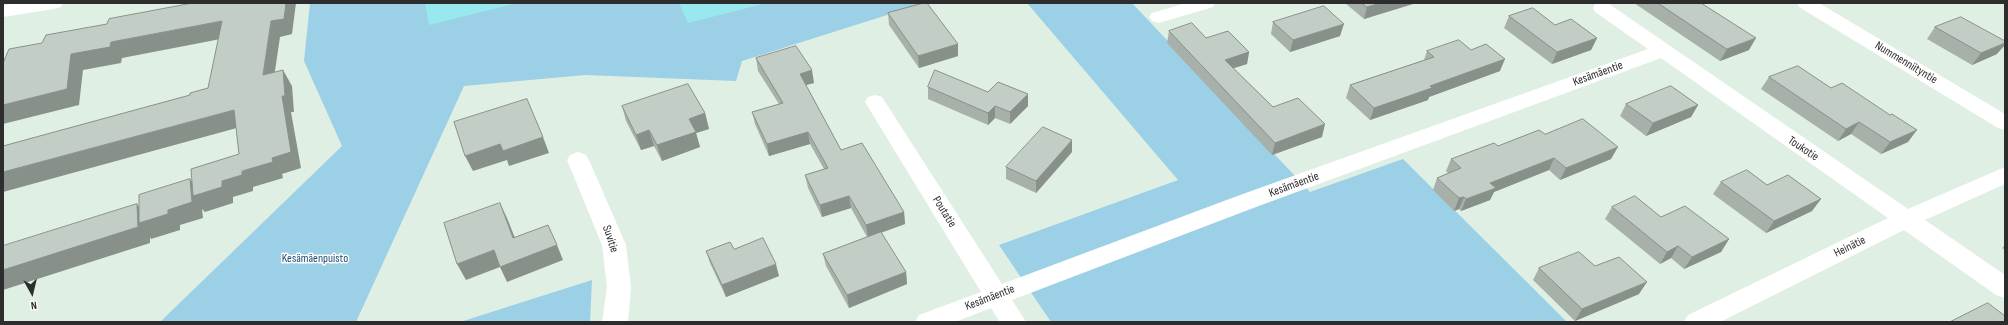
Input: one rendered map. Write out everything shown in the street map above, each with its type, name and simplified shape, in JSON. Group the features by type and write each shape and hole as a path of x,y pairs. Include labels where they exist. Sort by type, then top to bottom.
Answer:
{"street":[{"path":"3,11 54,3"},
{"path":"1159,17 1206,3"},
{"name":"Nummenniityntie","path":"1806,3 2005,124"},
{"name":"Toukotie","path":"1602,8 1661,51 2005,288"},
{"name":"Kesämäentie","path":"928,322 1248,201 1661,51"},
{"name":"Poutatie","path":"876,102 995,296 1013,322"},
{"name":"Suvitie","path":"578,160 614,245 619,287 615,322"},
{"name":"Heinätie","path":"1697,322 1906,219 2005,175"}],"green space":[{"name":"Kesämäenpuisto","path":"310,3 925,3 742,61 736,81 585,75 464,86 356,322 160,322 342,146 304,61"},
{"path":"1027,3 1132,3 1310,192 1403,159 1567,322 1051,322 999,245 1178,180"},
{"path":"592,280 590,322 460,322"}],"shaded area":[{"path":"425,3 518,3 429,25"},
{"path":"679,3 767,3 688,23"}],"building":[{"path":"193,3 286,3 284,19 271,21 263,75 283,70 285,96 282,96 291,152 272,158 273,162 242,171 242,175 222,181 222,187 193,196 191,169 239,154 234,110 3,172 3,146 190,95 190,93 208,88 222,21 111,42 110,47 71,54 67,89 3,105 3,63 9,49 42,43 46,35 107,24 109,19"},
{"path":"927,3 958,44 918,56 888,13"},
{"path":"1362,3 1381,3 1367,7"},
{"path":"1658,3 1701,3 1756,38 1727,49"},
{"path":"1324,6 1344,24 1293,40 1273,22"},
{"path":"1533,8 1555,25 1571,19 1597,38 1557,52 1509,16"},
{"path":"1961,17 2005,41 2005,43 1981,53 1935,27"},
{"path":"1192,23 1206,38 1228,31 1249,52 1225,60 1273,107 1298,98 1325,124 1275,143 1169,31"},
{"path":"1459,40 1471,50 1486,44 1505,59 1430,86 1432,88 1374,108 1350,85 1434,57 1427,51"},
{"path":"796,46 812,70 800,74 841,150 862,143 904,212 866,225 849,196 820,205 805,175 828,168 808,132 767,144 752,112 783,103 756,58"},
{"path":"1798,66 1831,88 1842,83 1890,115 1892,114 1917,130 1890,142 1859,122 1846,129 1769,77"},
{"path":"935,70 988,92 998,82 1028,94 1010,112 995,106 988,113 928,87"},
{"path":"688,84 705,113 689,119 696,132 657,145 649,130 636,135 622,106"},
{"path":"1671,86 1698,105 1653,123 1626,104"},
{"path":"527,99 543,137 503,151 500,144 465,156 454,122"},
{"path":"1583,119 1618,147 1566,168 1554,158 1490,183 1496,188 1466,199 1464,197 1459,198 1437,178 1461,168 1451,159 1494,143 1498,146 1539,130 1545,134"},
{"path":"1043,127 1072,140 1036,181 1006,167"},
{"path":"1747,170 1767,185 1788,175 1821,199 1774,221 1721,182"},
{"path":"190,179 192,202 168,210 168,214 139,223 139,195"},
{"path":"1635,196 1661,217 1685,206 1729,239 1692,257 1678,246 1667,252 1612,207"},
{"path":"500,203 513,238 548,225 557,245 500,267 494,250 457,264 444,223"},
{"path":"137,204 138,227 3,270 3,246"},
{"path":"881,232 906,272 847,295 823,254"},
{"path":"763,238 776,264 722,285 706,251 730,242 734,249"},
{"path":"1579,252 1595,266 1619,257 1647,282 1582,309 1539,268"},
{"path":"1988,303 2005,316 2005,322 1950,322"}]}
